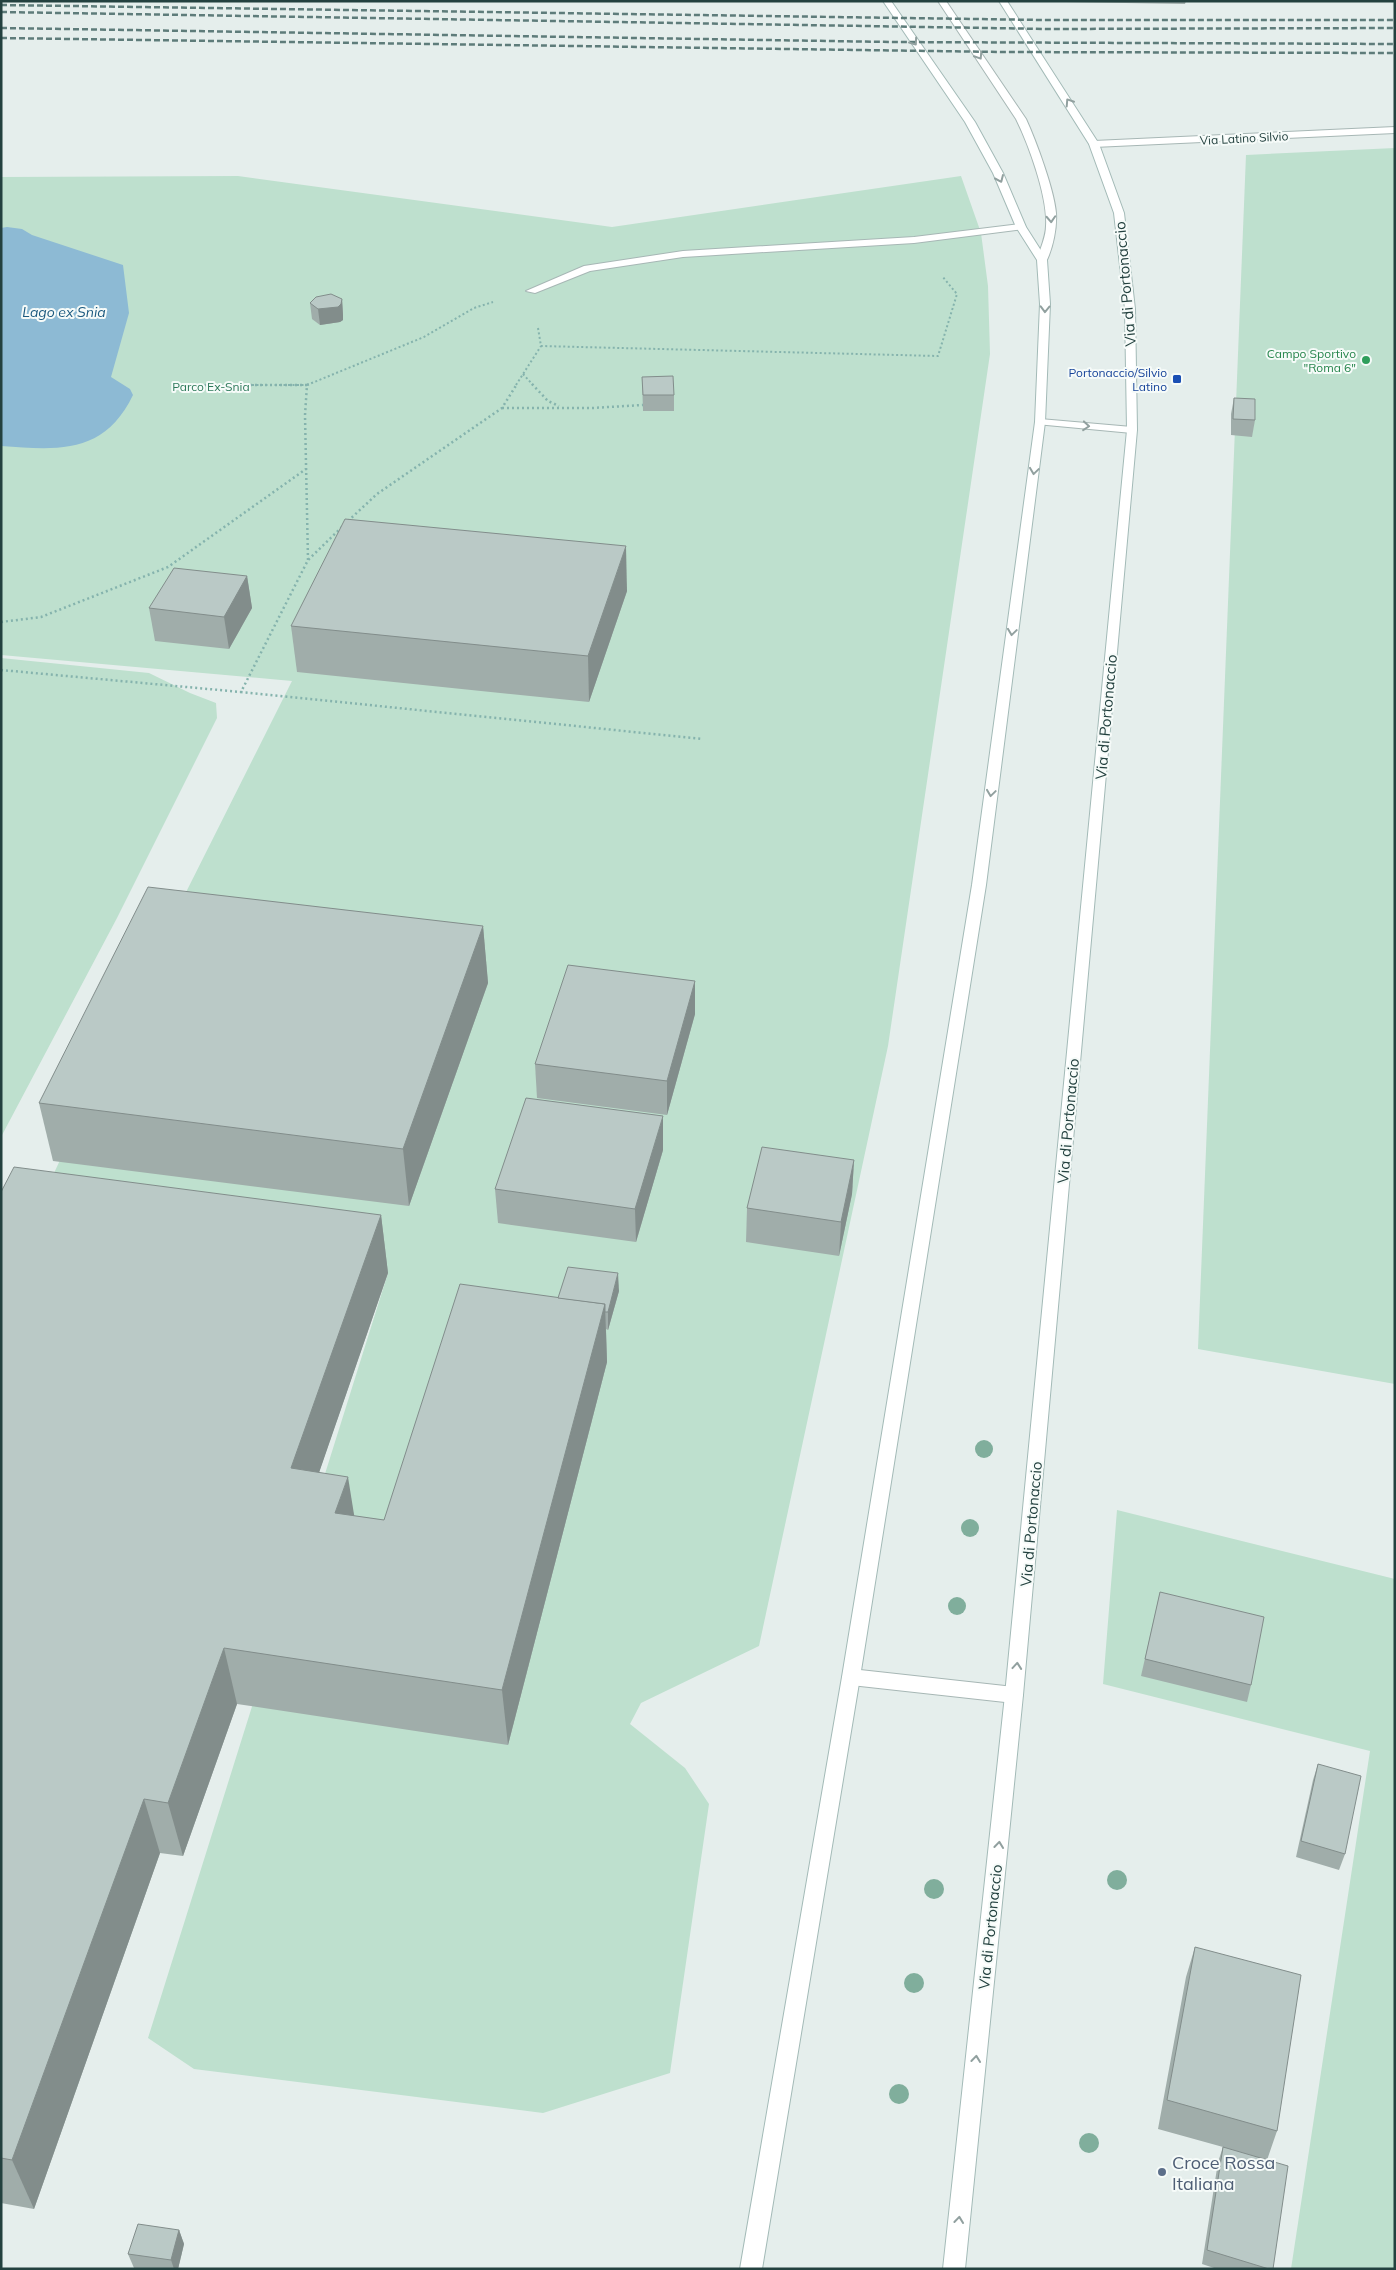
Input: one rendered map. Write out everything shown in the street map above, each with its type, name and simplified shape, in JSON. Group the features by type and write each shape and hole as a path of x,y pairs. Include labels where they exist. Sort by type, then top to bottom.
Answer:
{"main road":[{"path":"887,1 970,122 998,173 1021,227 1042,260"},
{"path":"751,2269 851,1677 979,885 1040,422 1045,304 1042,260 1052,221 1030,138 1021,119 942,1"},
{"name":"Via di Portonaccio","path":"954,2269 1014,1695 1132,430 1130,309 1120,213 1094,144 1003,1"},
{"name":"Via Latino Silvio","path":"1094,144 1395,130"},
{"path":"531,291 588,268 683,254 914,240 1021,227"},
{"path":"1040,422 1132,430"},
{"path":"851,1677 1014,1695"}],"path":[{"path":"541,346 938,356 957,294 914,240"},
{"path":"180,386 307,385 424,337 474,308 531,291 541,346 502,408 377,494 308,560 241,692"},
{"path":"523,374 548,401 562,407"},
{"path":"307,385 305,415 308,560"},
{"path":"502,408 643,405"},
{"path":"1,622 41,617 168,566 306,469"},
{"path":"1,670 241,692 703,739"}],"green space":[{"path":"1395,148 1395,1384 1198,1349 1246,155"},
{"name":"Parco Ex-Snia","path":"238,176 612,227 961,176 981,233 988,286 990,354 888,1046 759,1646 641,1703 630,1724 685,1768 709,1804 670,2073 543,2113 194,2069 148,2038 388,1273 30,1225 160,944 292,681 1,655 1,177"},
{"path":"1,658 149,673 216,703 217,718 117,918 1,1137"},
{"path":"1117,1510 1395,1579 1395,2269 1291,2269 1370,1751 1103,1684"}],"water":[{"name":"Lago ex Snia","path":"1,228 22,229 32,235 123,265 129,313 111,377 130,389 133,395 121,415 108,429 94,439 60,447 1,446"}],"building":[{"path":"331,294 342,299 338,307 318,309 310,303 316,297"},
{"path":"673,376 674,395 643,395 642,377"},
{"path":"1234,398 1255,399 1255,420 1233,419"},
{"path":"345,519 626,546 588,656 291,626"},
{"path":"174,568 247,576 224,617 149,608"},
{"path":"148,887 483,926 403,1149 39,1103"},
{"path":"568,965 695,981 667,1081 535,1064"},
{"path":"526,1098 663,1116 635,1209 495,1189"},
{"path":"762,1147 854,1160 841,1222 747,1208"},
{"path":"14,1167 381,1215 291,1468 348,1477 335,1513 384,1520 460,1284 605,1304 502,1690 224,1648 168,1803 144,1799 12,2160 1,2158 1,1192"},
{"path":"568,1267 618,1273 608,1312 605,1312 605,1304 558,1298"},
{"path":"1160,1592 1264,1617 1251,1685 1145,1659"},
{"path":"1318,1764 1361,1776 1345,1854 1301,1841"},
{"path":"1195,1947 1301,1975 1277,2131 1167,2100"},
{"path":"1223,2147 1288,2166 1273,2269 1207,2250"},
{"path":"138,2224 179,2230 171,2260 128,2254"}],"railway":[{"path":"1,5 1043,20 1395,20"},
{"path":"1,12 1049,29 1395,28"},
{"path":"1,28 892,42 1395,44"},
{"path":"1,38 1004,52 1395,53"}],"place":[{"name":"Campo Sportivo \"Roma 6\"","path":"1366,360"},
{"name":"Portonaccio/Silvio Latino","path":"1177,379"},
{"name":"Croce Rossa Italiana","path":"1162,2172"}]}
